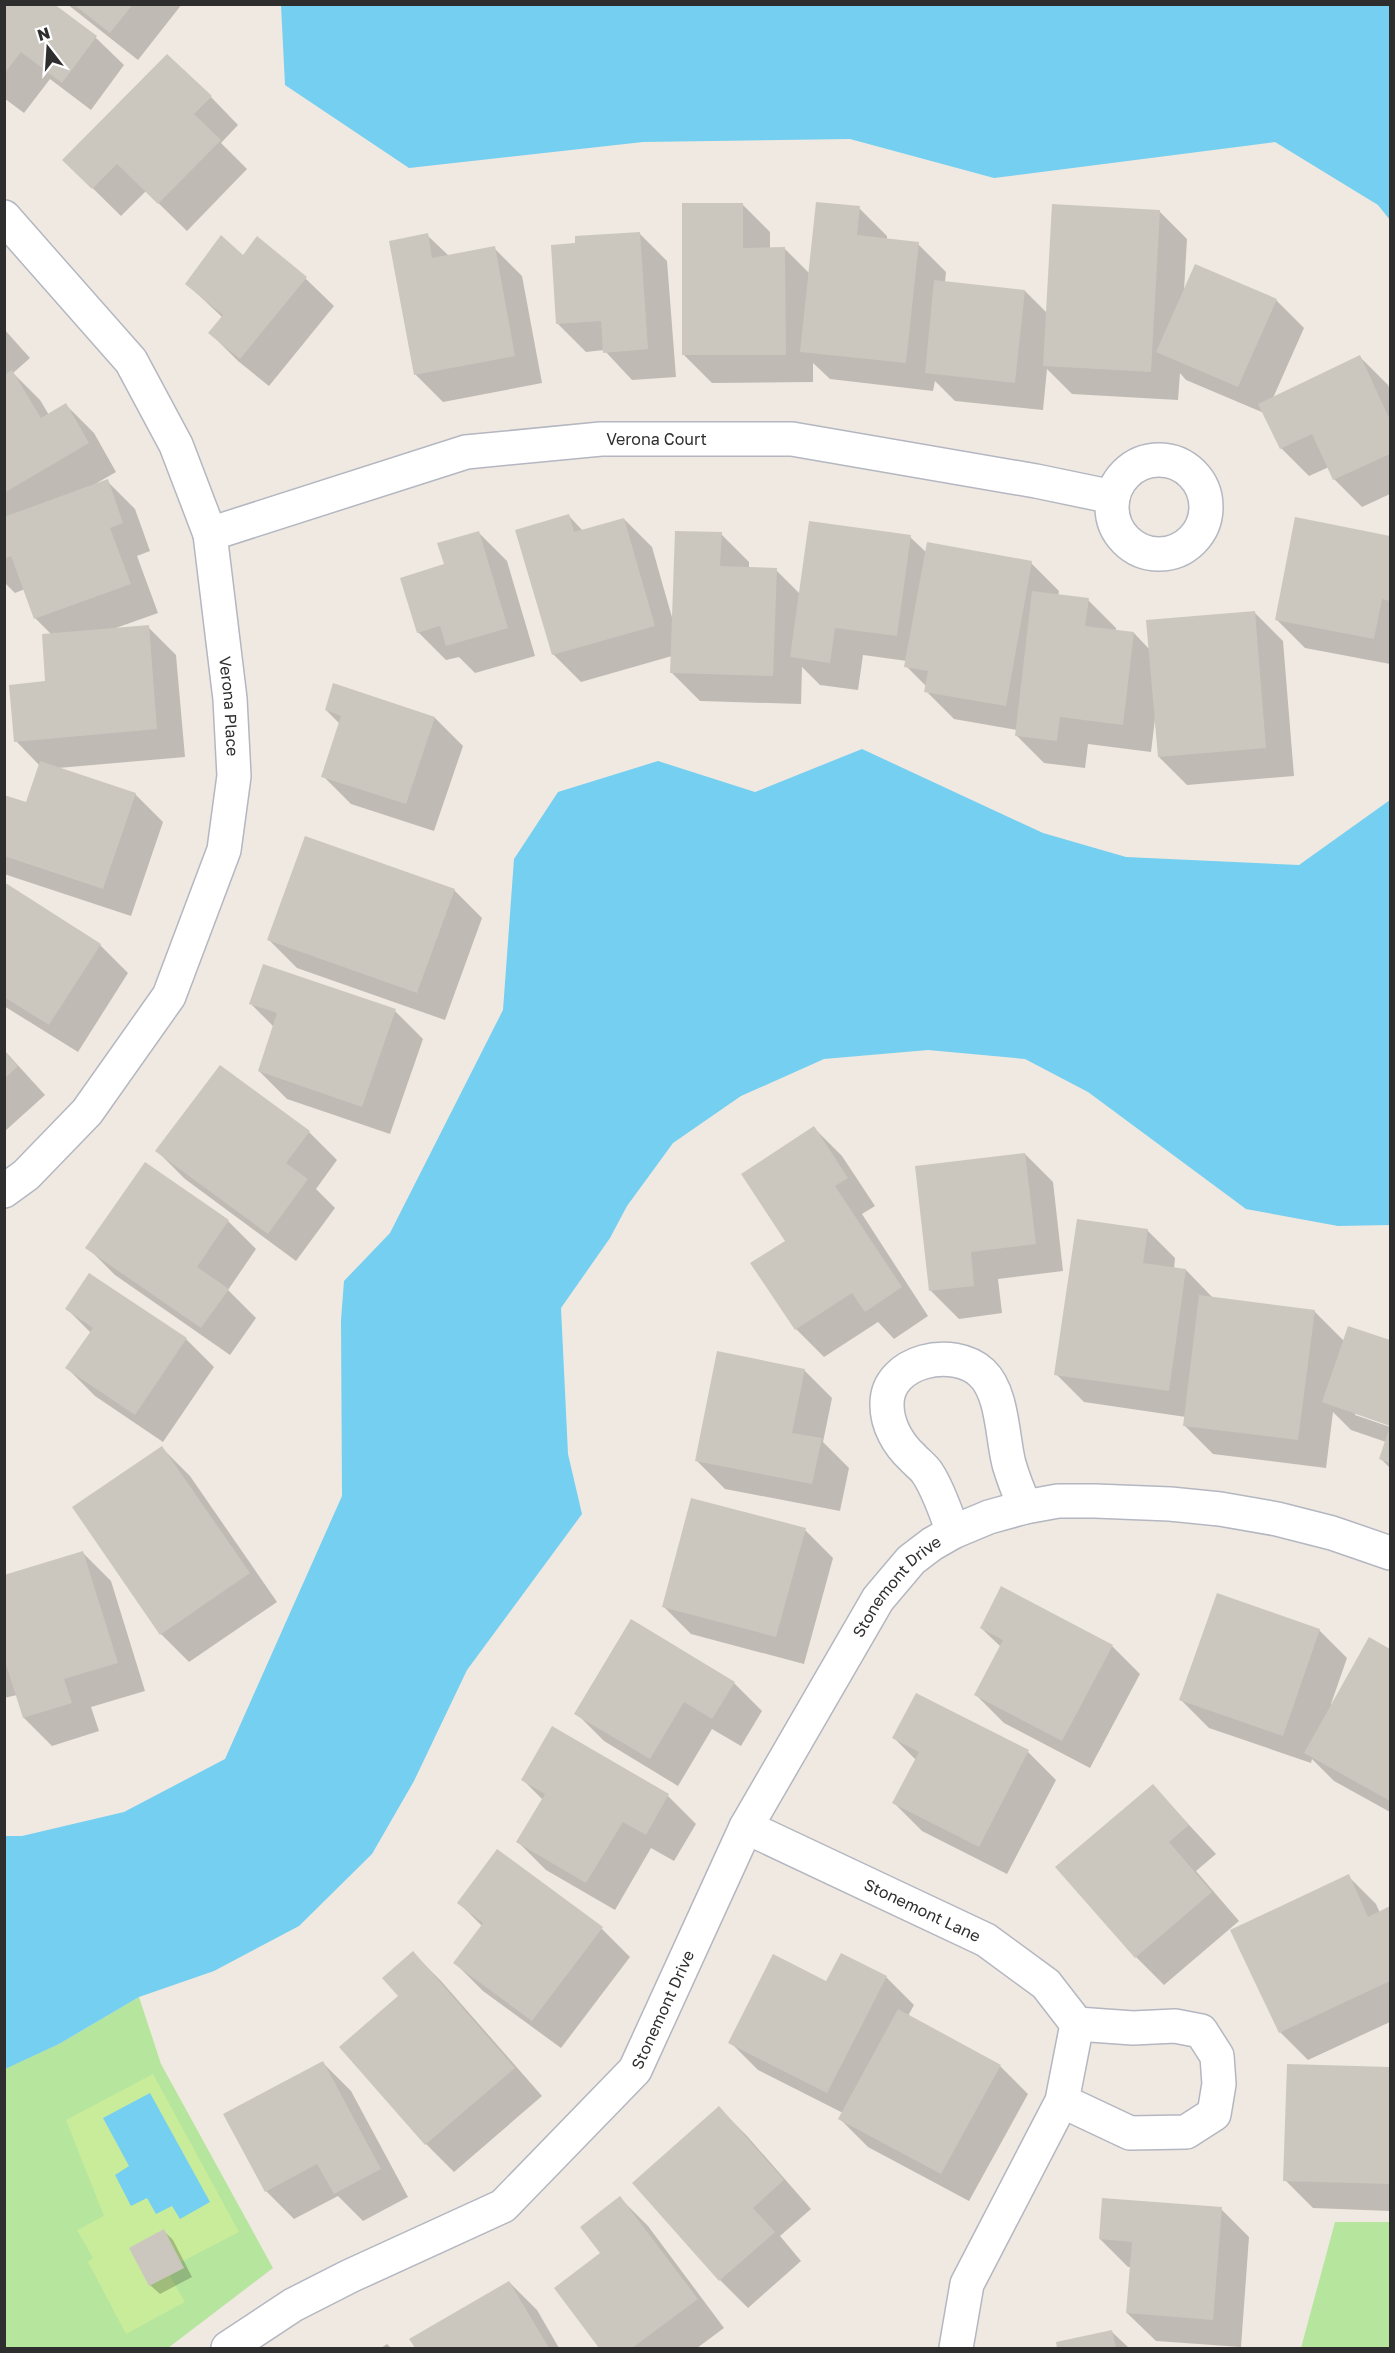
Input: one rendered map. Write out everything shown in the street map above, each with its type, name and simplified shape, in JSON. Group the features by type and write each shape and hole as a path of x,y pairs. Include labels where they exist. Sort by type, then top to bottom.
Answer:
{"street":[{"name":"Verona Place","path":"4,217 131,362 176,445 210,534 230,699 234,776 224,850 169,996 87,1112 26,1175 4,1191"},
{"name":"Verona Court","path":"210,534 466,452 601,439 792,439 1036,481 1113,497"},
{"name":"Stonemont Drive","path":"953,1532 934,1484 926,1471 898,1442 891,1425 887,1404 893,1383 903,1371 921,1363 944,1359 962,1361 981,1372 991,1384 1009,1465 1025,1507"},
{"name":"Stonemont Drive","path":"228,2349 293,2306 350,2276 503,2206 635,2070 746,1827 878,1599 911,1560 932,1544 953,1532 989,1517 1025,1507 1058,1502 1095,1501 1170,1504 1220,1509 1277,1519 1332,1533 1390,1553"},
{"name":"Stonemont Lane","path":"746,1827 986,1940 1046,1984 1077,2024"},
{"path":"956,2349 967,2284 1062,2101 1077,2024 1133,2028 1175,2026 1201,2031 1217,2056 1218,2084 1214,2114 1186,2132 1130,2133 1062,2101"}],"green space":[{"path":"139,1997 161,2064 273,2268 168,2348 5,2348 4,2069 59,2044"},
{"path":"153,2074 239,2232 181,2262 184,2268 170,2276 185,2302 126,2334 88,2262 93,2258 77,2230 104,2216 66,2120"},
{"path":"1335,2222 1390,2222 1390,2348 1301,2348"}],"water":[{"path":"281,5 1390,5 1390,220 1378,205 1275,142 994,178 850,139 643,142 409,168 285,85"},
{"path":"862,749 1043,833 1126,857 1299,865 1390,800 1390,1225 1338,1226 1246,1209 1088,1092 1025,1059 928,1050 824,1059 741,1096 673,1143 627,1206 610,1238 561,1308 568,1454 582,1514 467,1670 414,1781 372,1854 299,1926 214,1971 139,1997 59,2044 5,2069 5,1836 22,1836 124,1812 225,1759 342,1496 341,1320 344,1281 390,1233 503,1010 514,859 558,792 658,761 755,792"},
{"path":"150,2093 210,2202 180,2219 172,2206 156,2214 147,2198 131,2206 115,2175 129,2166 103,2118"}],"building":[{"path":"4,4 54,4 97,36 62,83 21,52 4,74"},
{"path":"73,4 133,4 110,33"},
{"path":"167,54 212,96 194,114 221,140 158,204 117,164 92,189 62,160"},
{"path":"816,202 860,206 857,235 919,242 906,363 800,352"},
{"path":"682,203 743,203 743,248 785,247 786,355 682,355"},
{"path":"1052,204 1160,210 1151,372 1043,366"},
{"path":"640,232 648,349 603,353 601,321 556,324 551,245 575,243 575,236"},
{"path":"428,233 432,258 495,246 515,356 414,375 389,241"},
{"path":"221,235 243,255 257,236 307,277 240,359 208,333 223,315 185,284"},
{"path":"1195,264 1277,299 1238,387 1156,352"},
{"path":"934,280 1025,290 1015,383 925,373"},
{"path":"1360,355 1390,420 1390,454 1333,480 1312,434 1280,449 1258,404"},
{"path":"12,370 41,418 66,403 89,443 4,493 4,375"},
{"path":"108,479 123,523 110,528 131,584 34,619 11,556 4,559 4,517"},
{"path":"569,514 574,532 624,518 655,626 552,655 515,530"},
{"path":"1295,517 1390,536 1390,601 1382,599 1374,639 1275,620"},
{"path":"809,521 911,535 897,636 835,628 830,663 790,657"},
{"path":"479,531 508,628 446,646 440,626 417,633 400,578 444,564 437,543"},
{"path":"675,531 722,532 720,566 777,568 773,676 670,673"},
{"path":"927,542 1032,561 1006,706 924,692 928,671 904,667"},
{"path":"1032,591 1089,598 1085,626 1134,632 1123,725 1060,717 1057,741 1015,736"},
{"path":"1255,611 1266,748 1158,757 1146,620"},
{"path":"149,625 157,729 14,742 9,685 45,681 42,634"},
{"path":"333,683 435,717 406,804 321,777 341,716 325,710"},
{"path":"40,761 136,793 103,889 4,856 4,795 26,802"},
{"path":"305,836 455,889 417,993 267,940"},
{"path":"4,882 101,944 49,1025 4,997"},
{"path":"263,964 396,1009 362,1107 258,1071 277,1013 249,1004"},
{"path":"4,1051 18,1066 4,1079"},
{"path":"220,1065 310,1131 286,1163 308,1179 268,1234 155,1151"},
{"path":"814,1126 848,1178 835,1186 902,1287 865,1312 852,1293 795,1330 750,1263 785,1241 741,1174"},
{"path":"1025,1153 1036,1244 971,1252 974,1286 929,1291 915,1166"},
{"path":"145,1162 229,1220 197,1267 229,1289 201,1328 85,1248"},
{"path":"1077,1219 1148,1229 1143,1263 1186,1269 1169,1391 1054,1375"},
{"path":"89,1273 187,1338 135,1415 65,1368 93,1328 65,1309"},
{"path":"1199,1295 1315,1310 1298,1440 1183,1426"},
{"path":"1348,1326 1390,1340 1390,1426 1322,1402"},
{"path":"717,1351 805,1369 792,1433 822,1438 812,1484 695,1461"},
{"path":"1390,1426 1390,1463 1379,1459"},
{"path":"162,1446 250,1573 160,1635 72,1507"},
{"path":"691,1498 806,1528 776,1637 662,1607"},
{"path":"83,1551 118,1663 64,1679 72,1703 23,1718 4,1658 4,1575"},
{"path":"1001,1586 1113,1645 1062,1741 974,1695 1003,1640 980,1628"},
{"path":"1217,1593 1320,1629 1283,1736 1179,1700"},
{"path":"631,1619 735,1682 712,1719 684,1702 650,1759 574,1714"},
{"path":"1369,1637 1390,1649 1390,1801 1304,1753"},
{"path":"916,1693 1029,1750 979,1847 892,1803 919,1752 892,1738"},
{"path":"552,1726 669,1794 646,1835 623,1822 586,1883 516,1842 545,1794 521,1780"},
{"path":"1153,1784 1189,1825 1169,1842 1212,1892 1135,1958 1055,1867"},
{"path":"497,1849 603,1927 532,2021 453,1963 483,1923 457,1903"},
{"path":"1349,1874 1368,1917 1390,1906 1390,1981 1279,2033 1230,1930"},
{"path":"413,1951 515,2068 425,2145 339,2047 398,1996 382,1978"},
{"path":"841,1953 887,1976 827,2093 728,2043 773,1954 826,1981"},
{"path":"898,2009 1001,2065 941,2174 838,2119"},
{"path":"323,2061 381,2169 334,2194 317,2164 265,2192 223,2114"},
{"path":"1287,2064 1390,2067 1390,2184 1283,2181"},
{"path":"719,2106 784,2180 753,2208 775,2232 719,2281 632,2183"},
{"path":"620,2196 698,2299 632,2348 599,2348 554,2288 600,2253 580,2227"},
{"path":"1102,2198 1222,2207 1213,2320 1126,2313 1132,2242 1099,2239"},
{"path":"164,2229 184,2268 149,2286 129,2248"},
{"path":"509,2281 549,2348 415,2348 409,2339"},
{"path":"1112,2330 1116,2348 1057,2348 1056,2342"}]}
